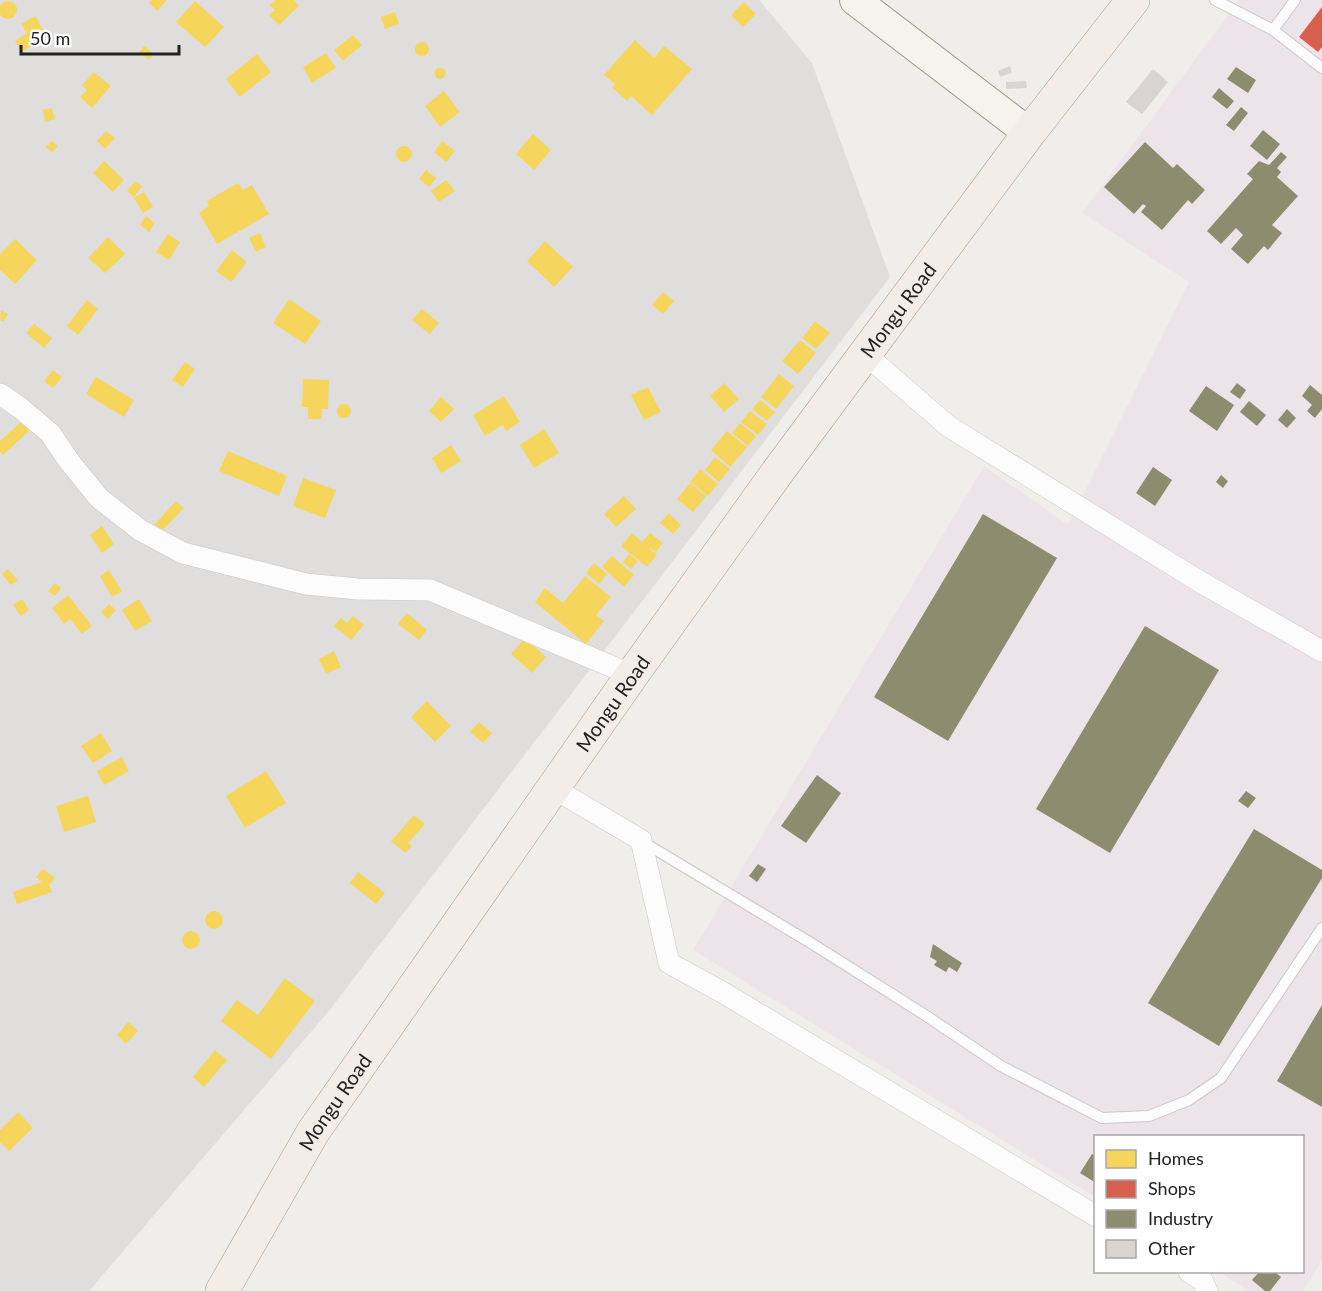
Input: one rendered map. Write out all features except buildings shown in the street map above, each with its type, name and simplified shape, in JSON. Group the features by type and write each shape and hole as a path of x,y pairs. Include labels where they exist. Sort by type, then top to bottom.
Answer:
{"main road":[{"path":"855,0 1029,133"},
{"name":"Mongu Road","path":"222,1291 313,1132 552,788 865,354 1029,133 1133,0"}],"street":[{"path":"865,354 948,426 1202,583 1322,651"},
{"path":"0,394 50,433 99,498 140,530 183,553 306,584 358,589 430,590 632,675"},
{"path":"552,788 640,840 669,963 722,992 1094,1215"},
{"path":"1191,1273 1202,1280 1207,1291"}],"lane":[{"path":"1215,0 1273,30 1322,68"},
{"path":"1273,30 1295,0"},
{"path":"640,840 830,955 1001,1066 1102,1119 1149,1116 1190,1100 1221,1078 1322,928"}],"shaded area":[{"path":"0,0 759,0 812,63 890,277 328,1012 89,1291 0,1291"},
{"path":"1239,0 1322,0 1322,1261 1303,1291 1250,1291 1220,1273 1304,1273 1304,1135 1094,1135 1094,1196 693,950 984,466 1068,525 1189,282 1082,213"}]}
